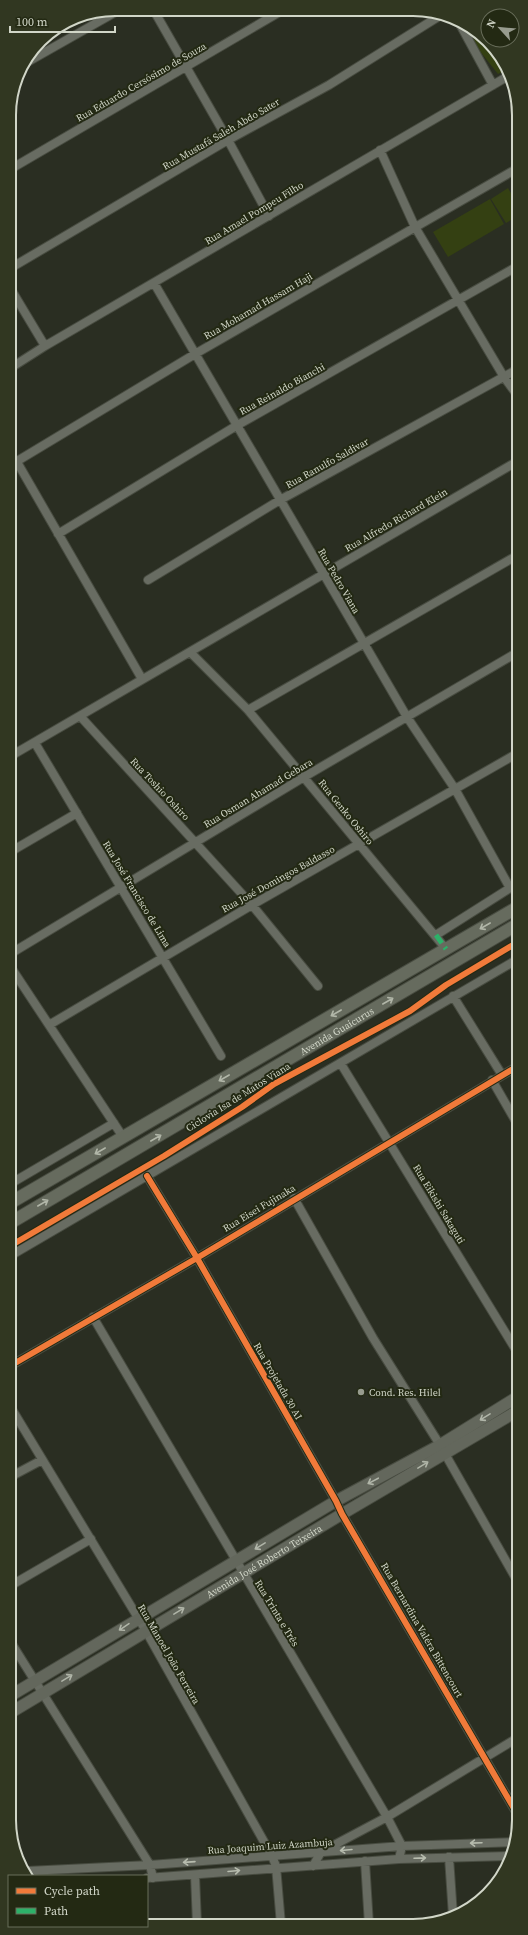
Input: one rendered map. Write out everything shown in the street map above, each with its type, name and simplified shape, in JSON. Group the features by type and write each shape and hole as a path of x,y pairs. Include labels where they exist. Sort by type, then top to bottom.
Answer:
{"main road":[{"name":"Avenida Guaicurus","path":"16,1199 512,910"},
{"name":"Avenida Guaicurus","path":"16,1219 512,928"}],"street":[{"path":"34,58 109,16"},
{"path":"157,16 228,140 269,216"},
{"name":"Rua Eduardo Cersósimo de Souza","path":"16,166 273,16"},
{"name":"Rua Mustafá Saleh Abdo Sater","path":"16,265 228,140 330,85 435,19"},
{"path":"463,30 493,85"},
{"name":"Rua Amael Pompeu Filho","path":"16,365 45,346 505,78"},
{"path":"380,150 415,227 504,377 512,388"},
{"name":"Rua Mohamad Hassam Haji","path":"16,462 195,354 512,171"},
{"name":"Rua Reinaldo Bianchi","path":"58,534 236,426 512,269"},
{"name":"Rua Pedro Viana","path":"154,283 407,717 455,789 510,888"},
{"path":"16,298 45,346"},
{"name":"Rua Ranulfo Saldivar","path":"148,580 280,500 512,372"},
{"name":"Rua Alfredo Richard Klein","path":"190,652 323,573 512,464"},
{"path":"16,469 58,534 142,679"},
{"path":"248,710 512,558"},
{"path":"16,753 190,652"},
{"name":"Rua Genko Oshiro","path":"190,652 248,710 436,935 446,949"},
{"name":"Rua Osman Ahamad Gebara","path":"16,950 304,777 512,656"},
{"name":"Rua Toshio Oshiro","path":"80,716 252,905 318,986"},
{"name":"Rua José Francisco de Lima","path":"35,742 221,1056"},
{"name":"Rua José Domingos Baldasso","path":"49,1025 252,905 360,845 512,756"},
{"path":"16,849 77,814"},
{"path":"436,935 510,888"},
{"path":"16,1252 341,1064 512,962"},
{"path":"16,975 123,1137"},
{"path":"453,996 502,1075"},
{"name":"Rua Eikishi Sakaguti","path":"341,1064 390,1141 512,1343"},
{"name":"Rua Eisei Fujinaka","path":"16,1362 197,1258 294,1198 512,1069"},
{"path":"492,1080 512,1115"},
{"path":"16,1180 114,1123"},
{"name":"Rua Projetada 30 AI","path":"147,1176 197,1258 342,1514"},
{"path":"294,1198 374,1338 442,1449 512,1572"},
{"name":"Rua Trinta e Três","path":"93,1317 402,1846"},
{"name":"Avenida José Roberto Teixeira","path":"16,1709 342,1514 442,1449 512,1401"},
{"name":"Avenida José Roberto Teixeira","path":"16,1693 95,1647 137,1618 336,1501 512,1414"},
{"name":"Rua Manoel João Ferreira","path":"16,1416 146,1631 272,1856 276,1868 280,1919"},
{"path":"16,1474 42,1460"},
{"name":"Rua Bernardina Valéra Bittencourt","path":"342,1514 512,1805"},
{"path":"16,1583 91,1539"},
{"path":"16,1651 150,1865 150,1878 366,1861 505,1856"},
{"path":"313,1866 321,1852 386,1817 512,1741"},
{"name":"Rua Joaquim Luiz Azambuja","path":"30,1870 150,1865 402,1846 509,1842"},
{"path":"399,1859 402,1846"},
{"path":"450,1857 453,1910"},
{"path":"366,1861 369,1919"},
{"path":"195,1875 197,1919"}],"green space":[{"path":"471,35 480,42 480,48 486,48 492,55 502,72 498,74 479,50"},
{"path":"508,188 512,195 512,220 506,223 491,199"},
{"path":"490,199 504,224 448,257 433,232"}],"marked path":[{"path":"436,935 446,949"}],"cycle path":[{"name":"Ciclovia Isa de Matos Viana","path":"16,1242 164,1156 242,1107 274,1084 410,1011 446,985 512,946"},
{"path":"16,1363 197,1258 512,1070"},
{"path":"147,1176 197,1258 342,1514 512,1805"}],"place":[{"name":"Cond. Res. Hilel","path":"361,1392"}]}
